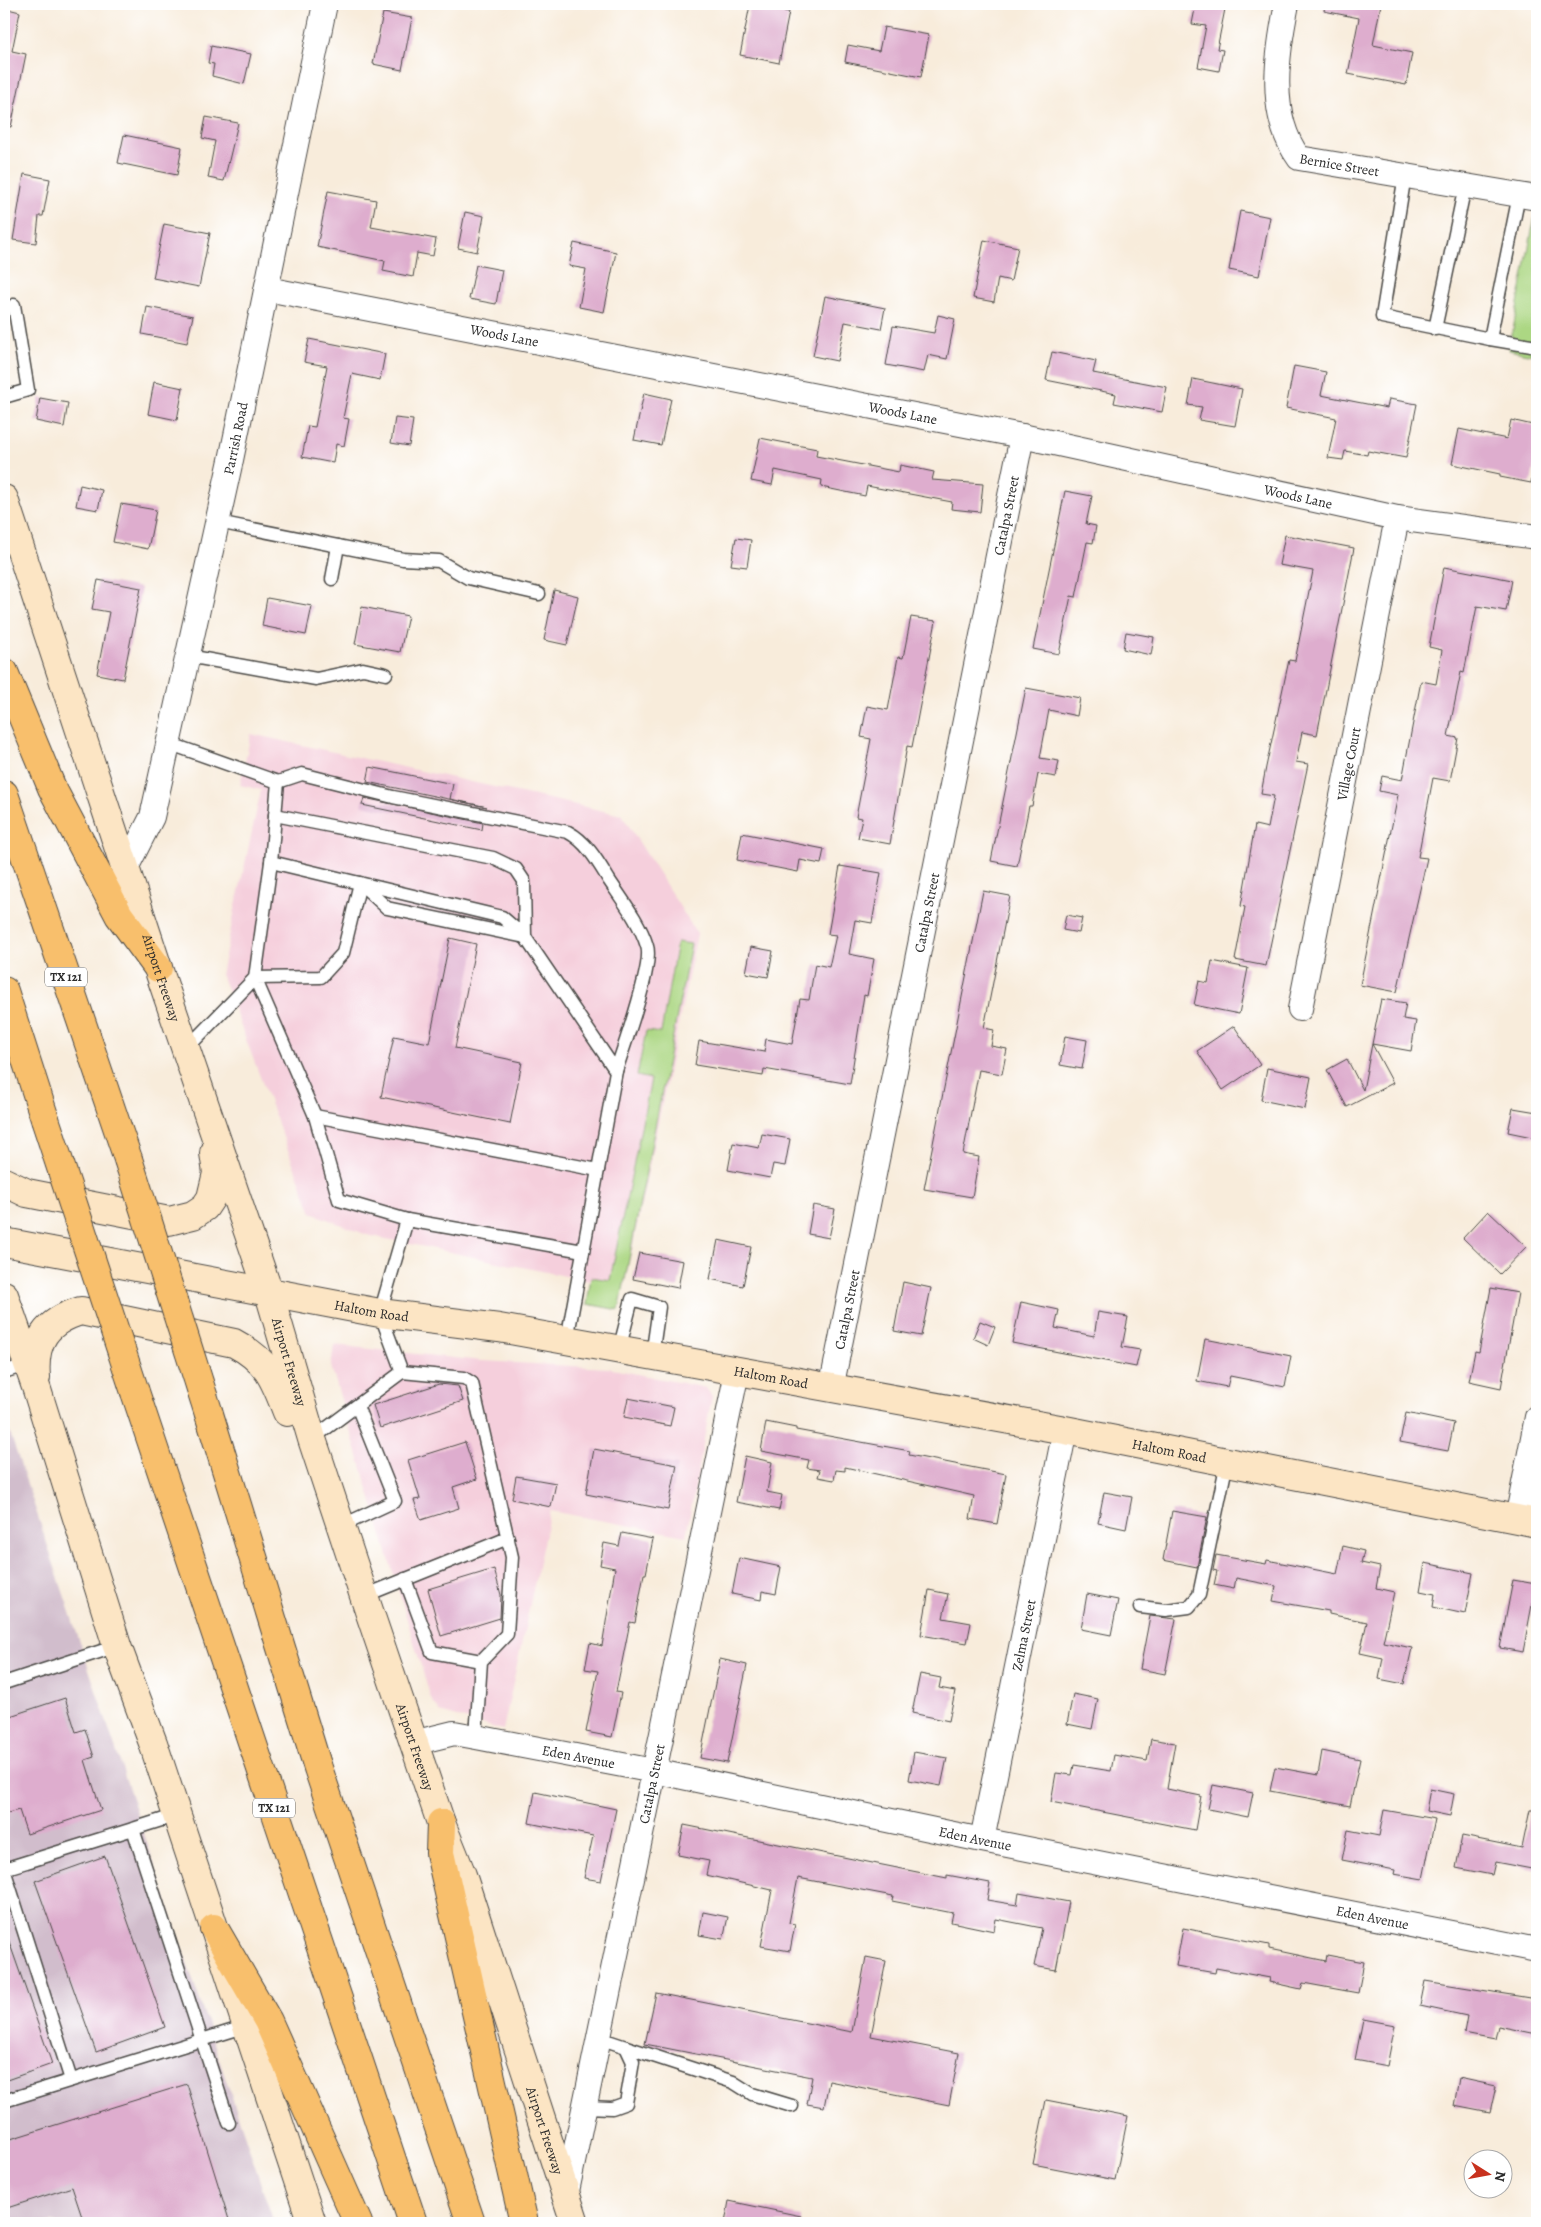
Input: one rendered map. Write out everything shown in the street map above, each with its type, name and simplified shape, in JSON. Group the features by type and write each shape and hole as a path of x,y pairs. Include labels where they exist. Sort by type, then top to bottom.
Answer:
{"highway":[{"path":"4,672 52,788 119,915 158,968"},
{"name":"TX 121","path":"4,794 128,1159 318,1768 471,2223"},
{"name":"TX 121","path":"4,991 135,1392 413,2223"},
{"path":"441,1822 440,1853 524,2223"},
{"path":"214,1928 268,2021 358,2223"}],"main road":[{"name":"Airport Freeway","path":"4,499 158,968 269,1293 340,1526 413,1743 462,1874 575,2223"},
{"path":"4,1182 27,1193 169,1221 193,1215 205,1207 211,1198 217,1173 211,1125"},
{"name":"Haltom Road","path":"4,1242 380,1314 499,1328 1064,1430 1527,1521"},
{"path":"4,1295 16,1368 37,1390"},
{"path":"312,1439 287,1412 274,1379 265,1364 252,1353 234,1343 81,1312 65,1316 43,1334 35,1362 37,1390 117,1646 177,1815 312,2223"}],"street":[{"name":"Parrish Road","path":"126,868 152,817 218,522 325,4"},
{"name":"Bernice Street","path":"1287,4 1280,35 1277,82 1282,121 1289,145 1299,158 1528,196"},
{"name":"Woods Lane","path":"267,289 1022,436 1397,518 1537,537"},
{"name":"Catalpa Street","path":"831,1389 1022,436"},
{"name":"Village Court","path":"1300,1009 1397,518"},
{"name":"Catalpa Street","path":"566,2196 737,1372"},
{"path":"1527,1521 1537,1417"},
{"name":"Zelma Street","path":"982,1840 1064,1430"},
{"name":"Eden Avenue","path":"413,1743 454,1734 476,1737 654,1770 982,1840 1537,1950"}],"lane":[{"path":"1405,175 1382,317 1435,329 1537,347"},
{"path":"1435,329 1465,186"},
{"path":"1490,339 1528,196"},
{"path":"4,397 28,390 14,305"},
{"path":"218,522 403,559 439,561 468,578 540,594"},
{"path":"332,579 338,546"},
{"path":"188,656 316,680 363,670 386,674"},
{"path":"168,743 278,782 302,774 393,796 568,832 578,837 595,858 630,911 648,948 646,971 616,1071 567,1340"},
{"path":"278,782 271,862 255,978 315,1116 339,1200 407,1220 583,1251"},
{"path":"275,815 493,858 516,869 524,881 525,937"},
{"path":"271,862 502,917 525,937 616,1071"},
{"path":"360,883 387,908 525,937"},
{"path":"186,1049 255,978 321,977 343,953 360,883"},
{"path":"315,1116 598,1170"},
{"path":"402,1372 380,1314 407,1220"},
{"path":"619,1350 632,1299 636,1298 658,1306 652,1356"},
{"path":"312,1439 402,1372 464,1378 472,1383 512,1557 507,1634 481,1661 476,1737"},
{"path":"340,1526 395,1501 357,1406"},
{"path":"1140,1607 1166,1610 1189,1607 1199,1595 1226,1462"},
{"path":"364,1596 508,1538"},
{"path":"406,1579 432,1652 481,1661"},
{"path":"4,1683 117,1646"},
{"path":"71,2080 4,1869 177,1815"},
{"path":"133,1829 229,2123"},
{"path":"4,2101 247,2026"},
{"path":"599,2038 733,2082 752,2094 792,2106"},
{"path":"585,2107 612,2108 626,2104 633,2062 626,2047"}],"shaded area":[{"path":"251,734 622,815 697,934 624,1288 367,1235 312,1213 221,974 261,790 240,785"},
{"path":"334,1345 482,1361 608,1368 706,1388 712,1396 686,1536 550,1511 503,1730 440,1712 431,1699 331,1366"},
{"path":"4,1415 274,2223 4,2223"}],"green space":[{"path":"1537,205 1537,356 1509,350"},
{"path":"677,942 691,944 619,1310 587,1304 591,1277 610,1280 651,1079 637,1076 646,1031 661,1033"}],"building":[{"path":"1196,4 1226,4 1217,49 1223,50 1219,71 1198,67 1206,26 1192,24"},
{"path":"1325,4 1381,4 1373,45 1412,53 1406,85 1348,74 1359,18 1324,11"},
{"path":"750,5 789,12 779,63 740,55"},
{"path":"4,8 20,12 12,51 26,54 11,127 4,126"},
{"path":"383,13 412,18 402,70 373,64"},
{"path":"884,27 929,35 921,77 845,62 848,45 879,51"},
{"path":"211,46 251,54 244,84 212,76 214,64 208,63"},
{"path":"206,117 238,123 224,181 208,178 215,141 202,138"},
{"path":"124,135 182,147 177,175 118,163"},
{"path":"24,174 50,179 43,216 39,216 36,243 13,240"},
{"path":"328,191 376,200 371,227 436,239 433,256 417,253 413,277 383,271 385,261 317,247"},
{"path":"1240,211 1270,217 1259,276 1229,270"},
{"path":"465,212 484,216 477,252 458,248"},
{"path":"164,224 210,233 199,287 153,278"},
{"path":"984,240 1018,247 1011,281 998,278 994,302 973,298"},
{"path":"574,243 616,252 604,312 579,307 586,269 569,266"},
{"path":"476,265 502,270 496,304 469,299"},
{"path":"825,296 885,308 881,329 845,322 837,361 813,356"},
{"path":"147,307 193,316 187,343 142,334"},
{"path":"938,315 955,319 947,359 928,355 924,372 886,365 893,326 934,333"},
{"path":"309,339 385,354 380,380 352,374 343,418 349,419 344,446 336,444 333,463 302,457 308,426 315,427 327,366 304,362"},
{"path":"1052,352 1096,361 1093,373 1167,387 1162,412 1114,403 1116,394 1046,380"},
{"path":"1294,366 1326,372 1321,395 1387,408 1389,399 1417,404 1406,458 1368,451 1367,455 1345,451 1343,460 1328,458 1336,418 1286,408"},
{"path":"1193,379 1242,389 1235,426 1199,420 1202,407 1188,405"},
{"path":"154,382 183,388 177,420 148,414"},
{"path":"644,393 671,399 661,445 634,440"},
{"path":"40,398 68,403 64,427 36,421"},
{"path":"395,418 413,420 409,446 391,443"},
{"path":"1511,420 1537,426 1537,450 1531,483 1500,477 1500,474 1452,464 1459,429 1507,439"},
{"path":"760,438 817,449 816,456 899,472 900,465 934,472 932,480 983,484 980,512 951,509 952,502 867,486 865,496 821,487 822,480 775,470 772,485 751,481"},
{"path":"80,485 102,490 98,510 76,506"},
{"path":"1065,491 1092,496 1086,524 1096,526 1093,543 1087,542 1076,597 1071,596 1059,654 1033,649"},
{"path":"121,504 156,510 148,549 113,542"},
{"path":"1285,535 1354,548 1317,735 1302,732 1296,762 1308,764 1266,966 1235,960 1245,907 1241,906 1255,825 1268,828 1274,796 1261,794 1266,767 1289,660 1295,661 1313,571 1279,565"},
{"path":"736,538 751,540 747,567 731,565"},
{"path":"1444,567 1512,580 1506,611 1477,606 1464,673 1461,672 1448,736 1458,738 1450,781 1433,778 1418,857 1427,858 1397,992 1360,985 1398,795 1379,791 1382,776 1402,780 1421,681 1436,684 1442,650 1429,647"},
{"path":"98,580 141,588 123,679 97,674 109,612 92,609"},
{"path":"554,590 578,596 567,645 544,640"},
{"path":"267,598 312,606 306,635 262,626"},
{"path":"362,607 408,616 400,652 355,644"},
{"path":"911,617 936,621 912,747 907,746 890,844 858,838 862,818 856,817 871,739 861,737 867,706 888,710 898,657 903,658"},
{"path":"1126,632 1154,637 1151,655 1123,649"},
{"path":"1026,688 1080,698 1077,716 1049,710 1040,758 1059,761 1056,777 1038,774 1032,806 1029,806 1017,866 991,861"},
{"path":"370,767 453,784 450,799 487,807 367,782"},
{"path":"364,798 483,823 482,830 362,805"},
{"path":"742,833 824,849 821,864 800,860 798,872 737,860"},
{"path":"840,866 881,873 872,923 855,920 849,954 874,959 867,996 864,995 850,1084 764,1069 763,1076 695,1065 699,1041 764,1052 766,1039 792,1044 800,999 809,1000 815,964 829,967 836,935 828,934"},
{"path":"983,891 1010,896 984,1028 994,1030 991,1046 1007,1049 1002,1074 979,1070 963,1154 979,1157 972,1197 924,1189"},
{"path":"1066,915 1082,918 1079,933 1063,930"},
{"path":"450,938 476,944 455,1048 522,1062 510,1124 381,1097 394,1036 429,1043"},
{"path":"751,947 773,951 768,977 746,973"},
{"path":"1212,961 1248,968 1239,1014 1194,1005 1199,981 1208,983"},
{"path":"1381,999 1406,1003 1403,1019 1416,1021 1411,1051 1372,1044"},
{"path":"1234,1026 1260,1065 1223,1090 1197,1051"},
{"path":"1065,1036 1087,1040 1082,1069 1060,1065"},
{"path":"1372,1044 1393,1083 1347,1107 1327,1070 1347,1059 1363,1090"},
{"path":"1267,1068 1311,1077 1305,1109 1261,1100"},
{"path":"1513,1108 1537,1112 1537,1138 1508,1132"},
{"path":"762,1134 790,1139 785,1166 773,1164 770,1178 728,1170 733,1143 759,1148"},
{"path":"813,1205 835,1209 829,1238 808,1234"},
{"path":"1488,1211 1526,1247 1500,1274 1463,1238"},
{"path":"718,1240 751,1247 743,1286 710,1279"},
{"path":"639,1253 683,1261 678,1288 633,1279"},
{"path":"903,1282 931,1288 921,1336 894,1331"},
{"path":"1491,1288 1518,1293 1501,1388 1469,1381 1475,1351 1479,1352"},
{"path":"1021,1302 1059,1310 1055,1328 1094,1336 1098,1312 1128,1317 1122,1347 1140,1350 1136,1367 1012,1343"},
{"path":"980,1321 995,1327 988,1345 973,1338"},
{"path":"1205,1339 1291,1356 1285,1387 1230,1376 1227,1387 1197,1381"},
{"path":"439,1384 458,1386 463,1401 380,1428 373,1405"},
{"path":"628,1398 674,1407 670,1426 624,1417"},
{"path":"1406,1413 1454,1423 1448,1451 1400,1442"},
{"path":"766,1422 796,1428 796,1430 910,1451 909,1455 1006,1474 997,1524 970,1519 974,1496 845,1467 845,1471 836,1470 834,1480 818,1477 820,1470 807,1468 809,1460 761,1451"},
{"path":"465,1442 477,1479 453,1487 459,1508 421,1520 414,1500 420,1499 408,1460"},
{"path":"594,1449 677,1465 668,1510 586,1494"},
{"path":"745,1456 772,1462 767,1492 782,1495 779,1510 736,1502"},
{"path":"516,1476 556,1483 551,1507 512,1499"},
{"path":"1104,1492 1132,1497 1126,1529 1098,1523"},
{"path":"1172,1511 1207,1517 1197,1567 1163,1560"},
{"path":"622,1533 653,1539 635,1623 630,1622 616,1692 621,1693 612,1737 586,1732 598,1671 585,1669 590,1643 602,1646 615,1568 600,1565 604,1543 619,1546"},
{"path":"1343,1546 1364,1551 1361,1563 1380,1567 1376,1588 1394,1592 1383,1642 1412,1648 1404,1684 1379,1679 1383,1658 1360,1653 1367,1622 1329,1614 1329,1611 1273,1601 1276,1586 1236,1578 1234,1589 1214,1585 1217,1571 1213,1570 1216,1555 1266,1564 1267,1560 1337,1574"},
{"path":"739,1558 781,1567 776,1594 762,1591 761,1600 732,1594"},
{"path":"1425,1563 1473,1573 1465,1614 1433,1607 1435,1594 1420,1591"},
{"path":"494,1569 501,1595 500,1618 441,1636 428,1589"},
{"path":"1513,1580 1536,1584 1523,1652 1500,1648"},
{"path":"929,1590 948,1594 943,1618 971,1623 967,1643 921,1635"},
{"path":"1087,1594 1118,1600 1111,1635 1081,1629"},
{"path":"1150,1616 1176,1619 1165,1674 1140,1669"},
{"path":"720,1659 747,1665 727,1763 700,1758"},
{"path":"920,1674 941,1678 939,1688 955,1691 949,1721 912,1713"},
{"path":"1073,1694 1098,1699 1092,1729 1067,1724"},
{"path":"65,1698 76,1732 85,1729 94,1757 85,1760 101,1810 27,1834 19,1810 4,1814 4,1718"},
{"path":"1151,1739 1175,1743 1167,1789 1201,1796 1195,1830 1051,1802 1056,1773 1072,1775 1074,1765 1111,1771 1114,1755 1147,1761"},
{"path":"1322,1751 1360,1759 1350,1806 1270,1791 1275,1767 1318,1775"},
{"path":"914,1752 947,1758 941,1786 909,1780"},
{"path":"1213,1785 1253,1793 1248,1817 1208,1809"},
{"path":"1430,1789 1454,1794 1450,1816 1426,1811"},
{"path":"535,1792 616,1809 601,1881 584,1878 593,1836 529,1823"},
{"path":"1384,1810 1435,1819 1423,1879 1394,1874 1395,1870 1342,1860 1348,1830 1379,1836"},
{"path":"1530,1810 1537,1810 1537,1870 1495,1862 1492,1875 1456,1868 1462,1836 1522,1848"},
{"path":"684,1825 947,1878 947,1875 990,1883 987,1900 1017,1905 1019,1893 1069,1902 1056,1970 1034,1966 1042,1928 996,1919 994,1931 951,1922 953,1913 892,1901 893,1896 798,1878 789,1923 795,1924 790,1951 761,1946 772,1890 706,1875 709,1861 678,1855"},
{"path":"105,1856 165,2027 96,2052 35,1881"},
{"path":"703,1912 728,1917 723,1939 699,1935"},
{"path":"1183,1928 1269,1945 1269,1949 1326,1961 1327,1955 1364,1962 1358,1993 1303,1983 1301,1989 1269,1982 1270,1978 1216,1968 1215,1973 1176,1966"},
{"path":"4,1933 6,1933 52,2064 4,2081"},
{"path":"866,1957 886,1961 871,2036 959,2053 949,2105 829,2081 824,2107 807,2104 812,2077 645,2044 656,1993 852,2032"},
{"path":"1425,1981 1537,1999 1537,2034 1498,2026 1495,2039 1464,2033 1467,2016 1420,2006"},
{"path":"1363,2019 1395,2025 1387,2066 1355,2060"},
{"path":"1459,2078 1496,2086 1490,2113 1454,2106"},
{"path":"187,2084 230,2223 84,2223 72,2187 4,2209 4,2141"},
{"path":"1046,2100 1128,2116 1115,2180 1033,2164"},
{"path":"729,2201 801,2216 801,2223 725,2223"}]}
